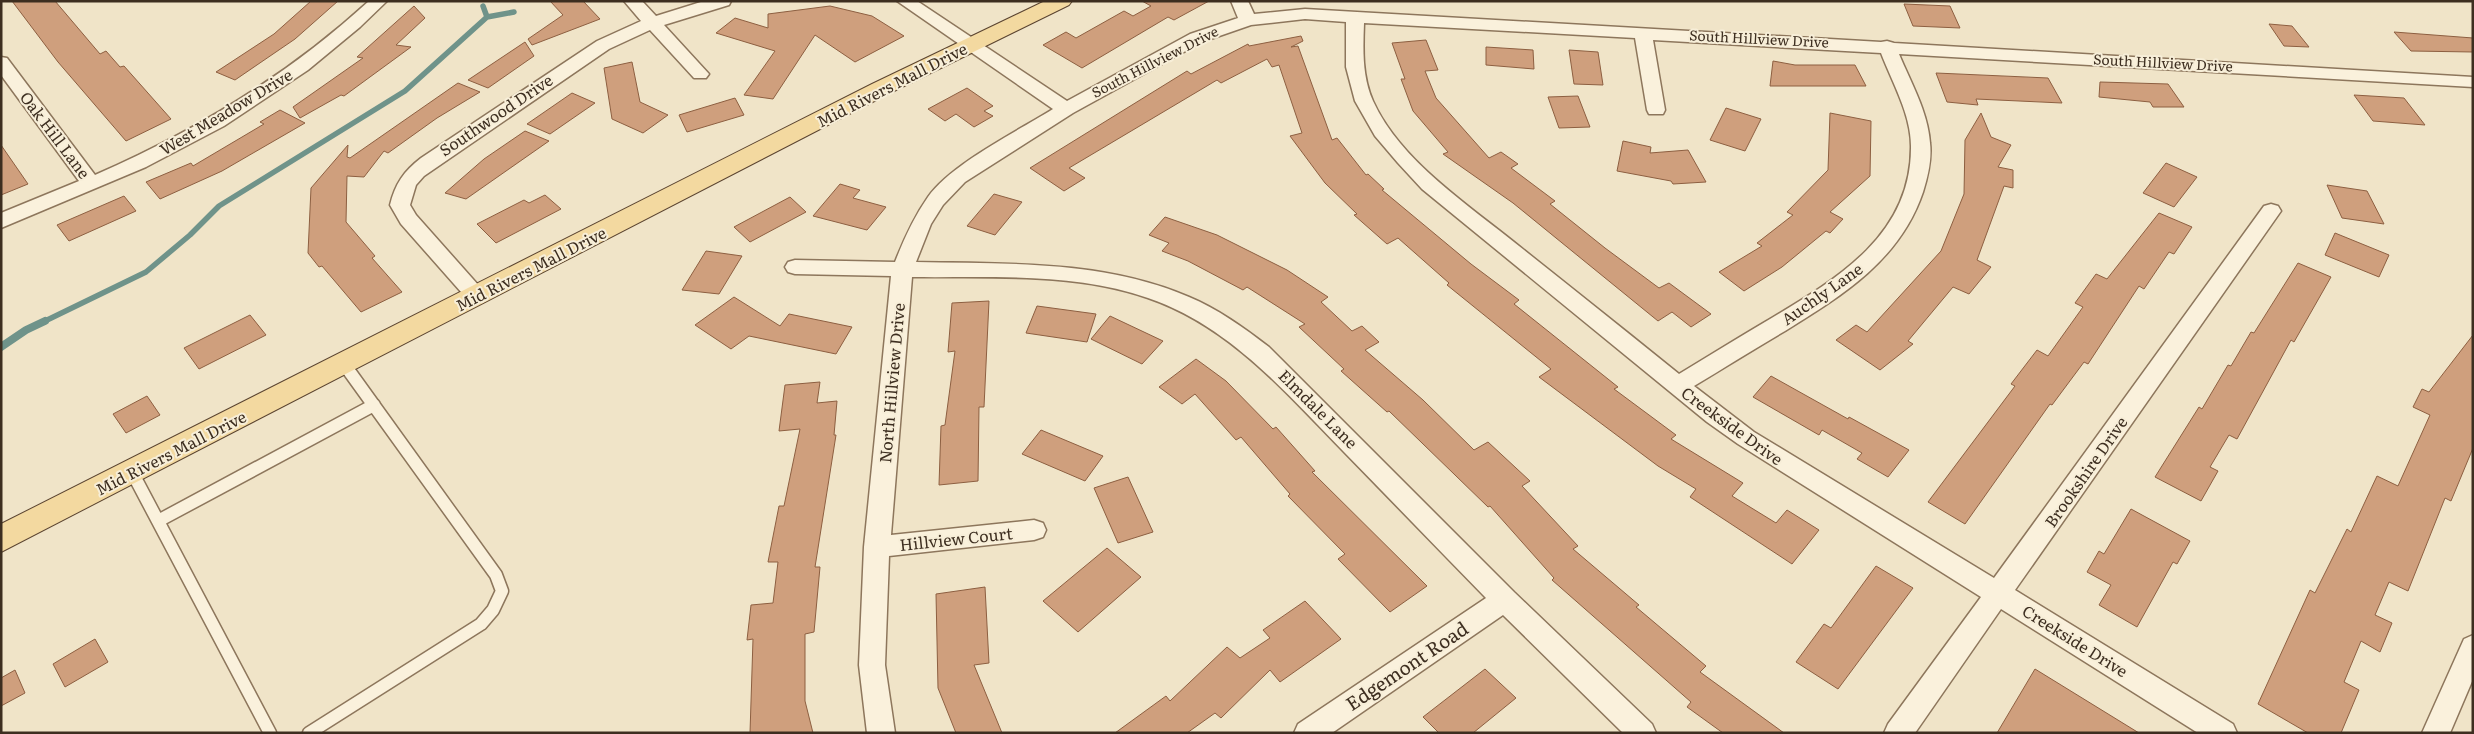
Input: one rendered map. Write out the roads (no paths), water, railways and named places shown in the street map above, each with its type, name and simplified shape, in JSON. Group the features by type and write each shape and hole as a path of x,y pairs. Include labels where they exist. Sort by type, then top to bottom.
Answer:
{"main road":[{"name":"Mid Rivers Mall Drive","path":"1,539 971,44 1062,1"}],"street":[{"name":"West Meadow Drive","path":"1,221 159,153 260,96 320,53 379,1"},
{"path":"632,1 700,74"},
{"name":"Southwood Drive","path":"477,296 408,219 400,205 403,189 411,176 428,162 590,52 652,23 723,1"},
{"path":"905,1 1066,109"},
{"path":"1239,1 1248,20"},
{"name":"South Hillview Drive","path":"1066,109 1196,38 1248,20 1305,14 1887,46 2473,82"},
{"name":"Creekside Drive","path":"1356,17 1355,68 1363,98 1378,127 1396,150 1429,184 1677,386 1753,443 2223,733"},
{"path":"1643,33 1656,110"},
{"name":"Auchly Lane","path":"1677,386 1808,307 1856,274 1888,238 1906,210 1918,175 1921,145 1913,113 1887,46"},
{"name":"Oak Hill Lane","path":"1,62 91,183"},
{"name":"North Hillview Drive","path":"881,733 872,665 877,547 902,270 921,224 936,200 958,177 1066,109"},
{"name":"Brookshire Drive","path":"1898,733 1999,595 2271,211"},
{"name":"Elmdale Lane","path":"795,267 1037,272 1086,276 1137,287 1181,302 1228,328 1261,352 1505,600 1642,733"},
{"name":"Hillview Court","path":"877,547 1034,530"},
{"name":"Edgemont Road","path":"1308,733 1505,600"},
{"path":"2436,733 2473,646"}],"lane":[{"path":"309,733 481,624 493,610 502,591 496,574 344,364"},
{"path":"158,521 374,405"},
{"path":"132,472 267,731 270,733"}],"waterway":[{"path":"483,6 487,17"},
{"path":"487,17 514,12"},
{"path":"43,322 146,272 190,235 219,206 405,91 487,17"},
{"path":"1,347 26,330 45,321"}]}
